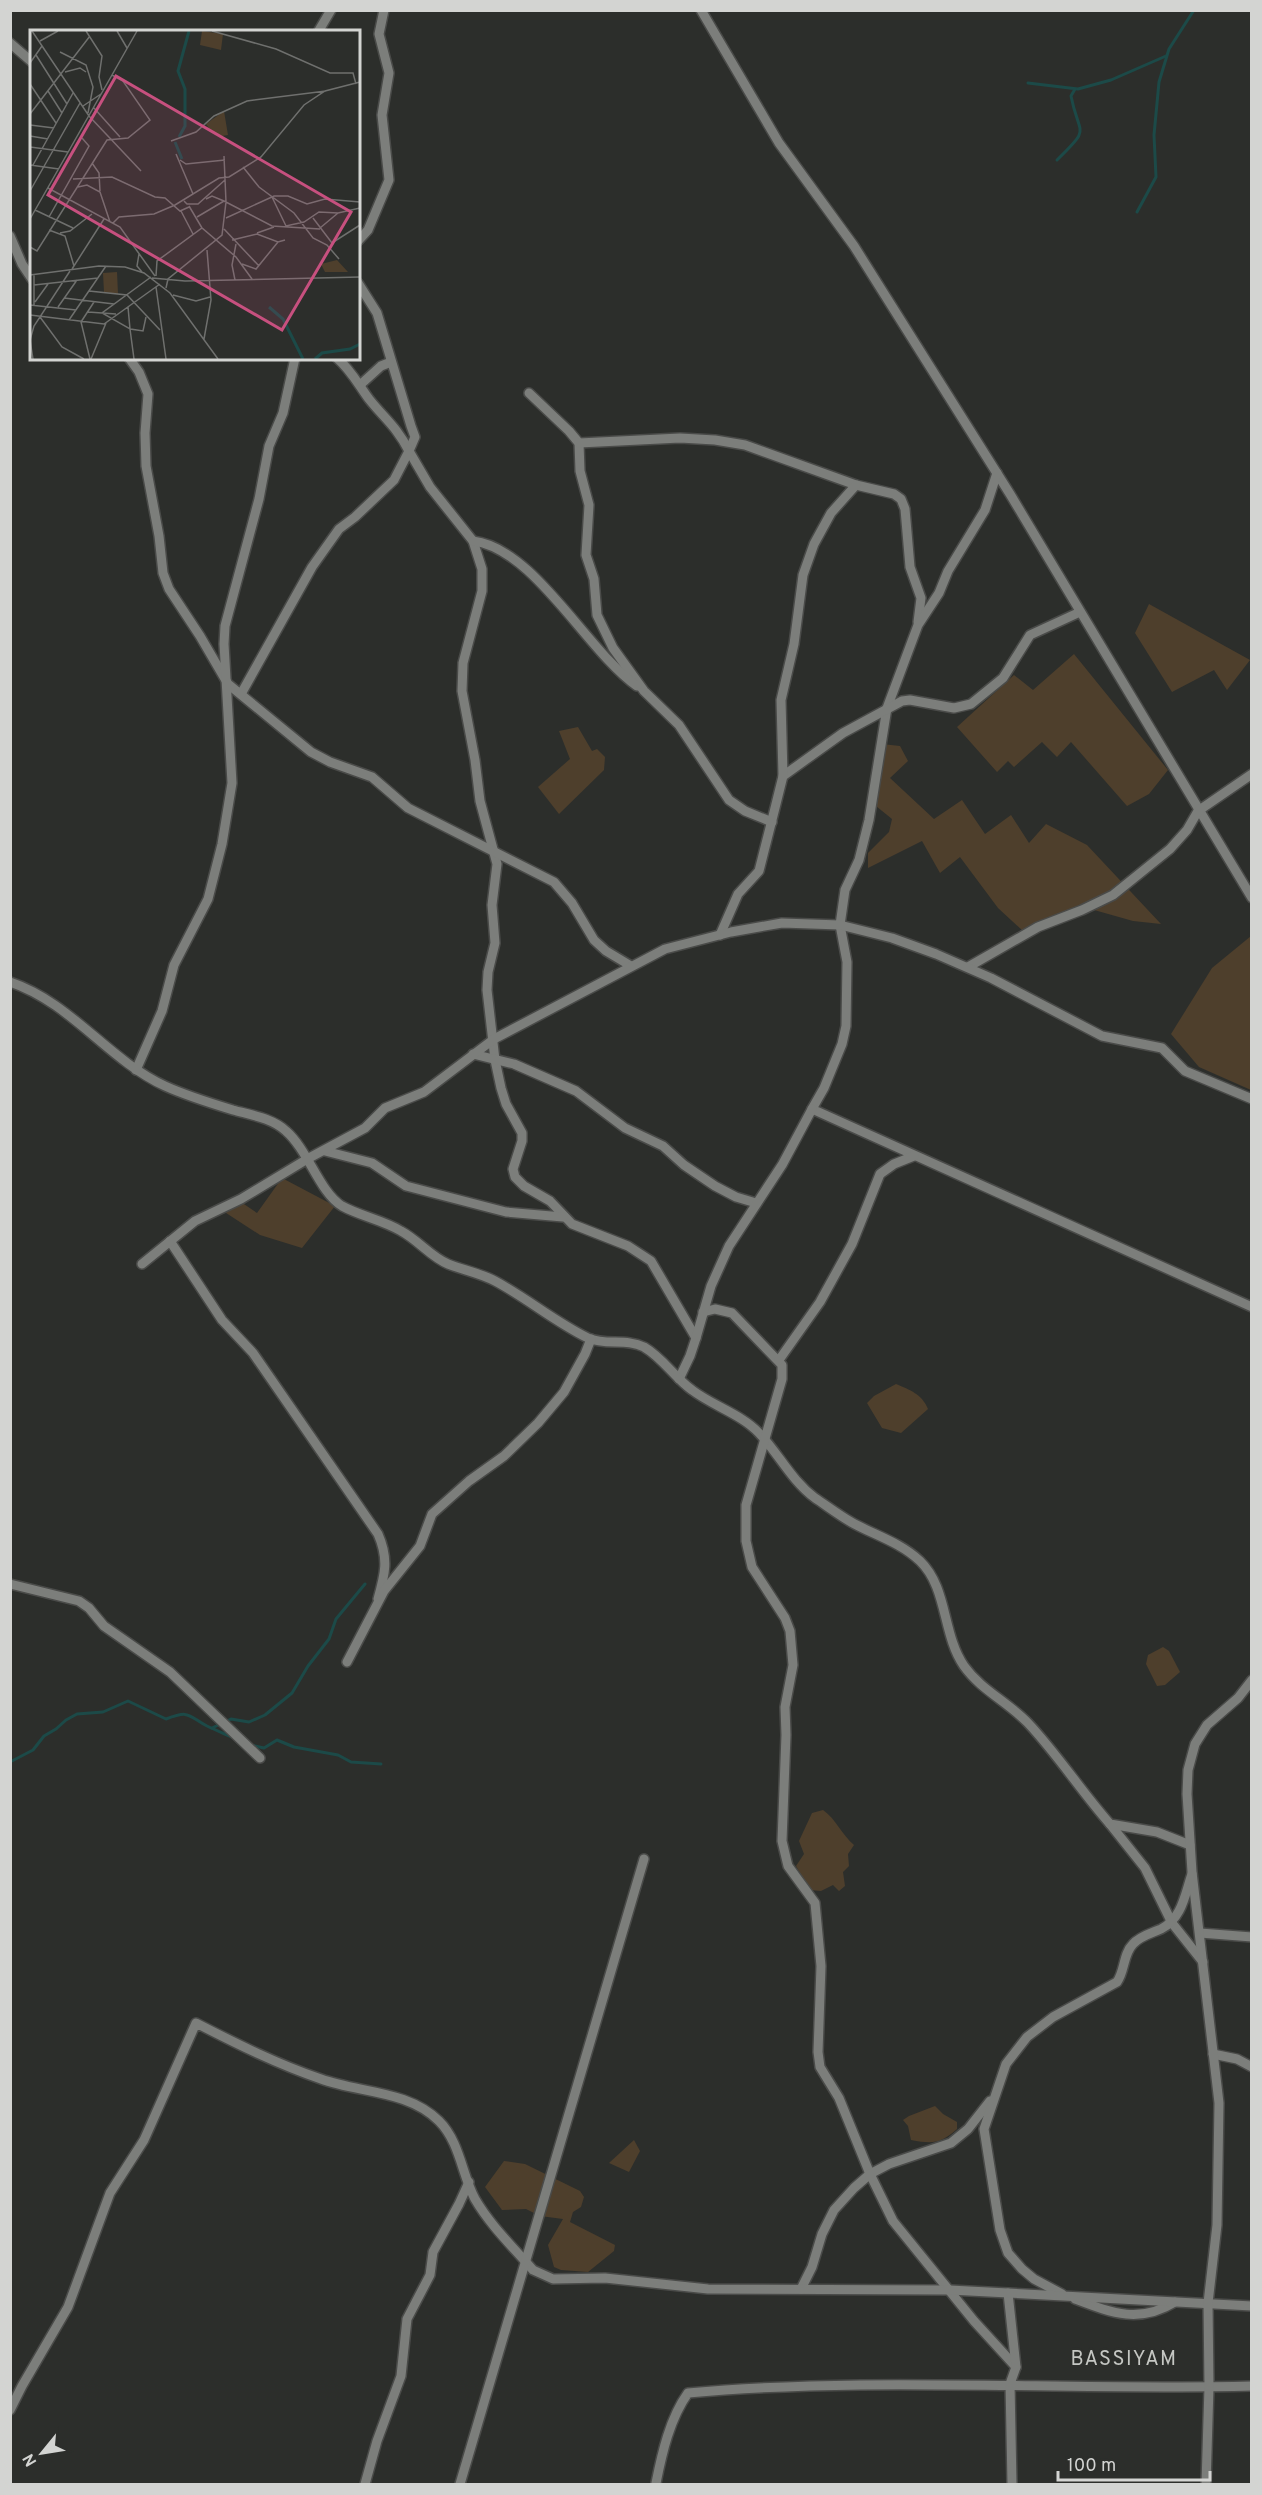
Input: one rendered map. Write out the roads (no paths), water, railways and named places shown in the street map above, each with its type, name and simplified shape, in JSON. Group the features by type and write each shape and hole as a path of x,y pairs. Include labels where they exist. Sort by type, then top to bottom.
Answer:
{"street":[{"path":"319,30 331,10"},
{"path":"360,239 368,230 389,180 382,115 389,73 379,33 384,10"},
{"path":"701,10 779,143 854,246 997,473 1251,898"},
{"path":"10,43 30,60"},
{"path":"10,236 30,276"},
{"path":"241,694 312,567 339,529 355,518 394,480 415,437 376,313 360,286"},
{"path":"131,360 140,372 148,394 145,433 146,466 159,536 163,573 169,590 200,636 228,684 311,752 330,762 372,777 408,808 554,882 572,903 594,940 606,951 631,966"},
{"path":"136,1070 162,1011 174,964 203,911 212,888 231,799 228,684 224,644 230,604 255,517 269,446 283,413 295,360"},
{"path":"339,360 348,368 370,400 395,427 430,487 473,541 482,569 482,591 463,663 462,691 480,801 496,853 497,874 492,905 495,943 488,972 487,990 495,1060 503,1096 522,1133 522,1141 513,1169 515,1177 524,1186 550,1201 563,1217 587,1232 628,1246 651,1261 696,1338"},
{"path":"360,385 381,366 391,362"},
{"path":"529,393 561,422 579,443 580,471 589,505 586,555 594,579 597,615 614,648 644,690 679,724 729,800 745,811 772,822"},
{"path":"579,443 680,438 746,445 856,485 894,494 903,502 910,567 921,598 918,625"},
{"path":"679,1379 690,1356 703,1312 729,1246 782,1165 824,1088 842,1044 846,1026 847,962 840,925 845,890 859,860 869,820 887,708 918,625 939,593 948,571 984,510 997,473"},
{"path":"720,935 738,894 759,871 783,776 781,700 794,644 803,575 814,544 831,513 856,485"},
{"path":"473,541 492,546 537,579 603,656 623,676 644,690"},
{"path":"783,776 843,733 902,701 910,700 954,708 971,704 1003,678 1030,635 1080,612"},
{"path":"968,967 1038,927 1083,910 1113,895 1170,849 1187,830 1198,811 1251,774"},
{"path":"142,1264 195,1221 241,1199 365,1128 385,1108 424,1092 494,1039 631,966 665,949 782,923 840,925 892,938 968,967 1102,1036 1162,1048 1185,1071 1251,1099"},
{"path":"10,982 41,995 64,1010 136,1070 164,1086 262,1118 283,1128 309,1158 328,1192 342,1206 392,1225 417,1240 439,1260 496,1282 591,1339 609,1343 630,1342 644,1347 699,1395 745,1421 764,1438 796,1482 811,1494 852,1522 899,1545 924,1565 938,1589 953,1648 967,1670 979,1684 1015,1710 1030,1726 1110,1824 1145,1869 1172,1923 1204,1964"},
{"path":"473,1054 514,1064 583,1095 625,1128 663,1146 684,1166 715,1186 736,1197 756,1203"},
{"path":"812,1109 1251,1307"},
{"path":"325,1151 372,1163 405,1186 506,1212 563,1217"},
{"path":"779,1359 820,1302 852,1244 880,1174 894,1164 914,1156"},
{"path":"170,1241 222,1320 253,1353 378,1534 385,1549 386,1561 378,1599"},
{"path":"703,1312 715,1309 732,1312 754,1338 779,1359 782,1379 746,1505 746,1521 748,1553 752,1567 785,1618 790,1631 793,1665 784,1707 786,1735 782,1841 788,1866 811,1896 816,1911 821,1965 818,2052 820,2067 839,2098 870,2174 899,2230 950,2289 974,2321 1016,2367"},
{"path":"348,1662 378,1599 420,1546 426,1524 440,1505 504,1456 556,1403 585,1354 591,1339"},
{"path":"10,1584 79,1601 90,1608 104,1626 170,1672 260,1758"},
{"path":"1206,2484 1209,2303 1217,2225 1219,2103 1192,1872 1186,1794 1188,1770 1195,1744 1207,1725 1238,1698 1251,1680"},
{"path":"1110,1824 1158,1832 1190,1845"},
{"path":"460,2484 644,1859"},
{"path":"1175,2302 1159,2311 1136,2316 1106,2310 1066,2296 1034,2279 1022,2269 1008,2253 1000,2230 984,2129 1006,2064 1027,2037 1053,2017 1117,1982 1121,1977 1131,1945 1138,1939 1172,1923 1179,1913 1192,1872"},
{"path":"1200,1934 1251,1937"},
{"path":"10,2409 68,2307 110,2193 148,2132 196,2023 256,2054 319,2079 407,2100 439,2121 449,2136 482,2210 532,2270 553,2279 605,2277 708,2289 950,2289 1251,2306"},
{"path":"1213,2054 1237,2059 1251,2067"},
{"path":"801,2289 812,2267 822,2234 834,2210 870,2174 915,2153 951,2143 968,2129 995,2094"},
{"path":"365,2484 377,2441 400,2376 407,2319 430,2275 433,2252 468,2182"},
{"path":"1008,2293 1016,2367 1010,2384 1012,2484"},
{"path":"656,2484 666,2440 679,2405 688,2393 739,2388 1010,2384 1251,2386"}],"waterway":[{"path":"1137,212 1156,177 1154,135 1159,82 1169,49 1194,10"},
{"path":"1028,83 1078,89 1111,80 1166,56"},
{"path":"1057,160 1079,136 1079,125 1071,96 1075,89"},
{"path":"212,1728 231,1719 249,1722 265,1715 292,1693 308,1666 329,1639 336,1619 365,1584"},
{"path":"10,1762 33,1750 44,1736 77,1714 103,1712 128,1701 166,1719 188,1715 234,1738"},
{"path":"251,1745 264,1748 277,1740 294,1747 338,1755 351,1762 381,1764"}],"district":[{"name":"BASSIYAM","path":"1124,2358"}]}
